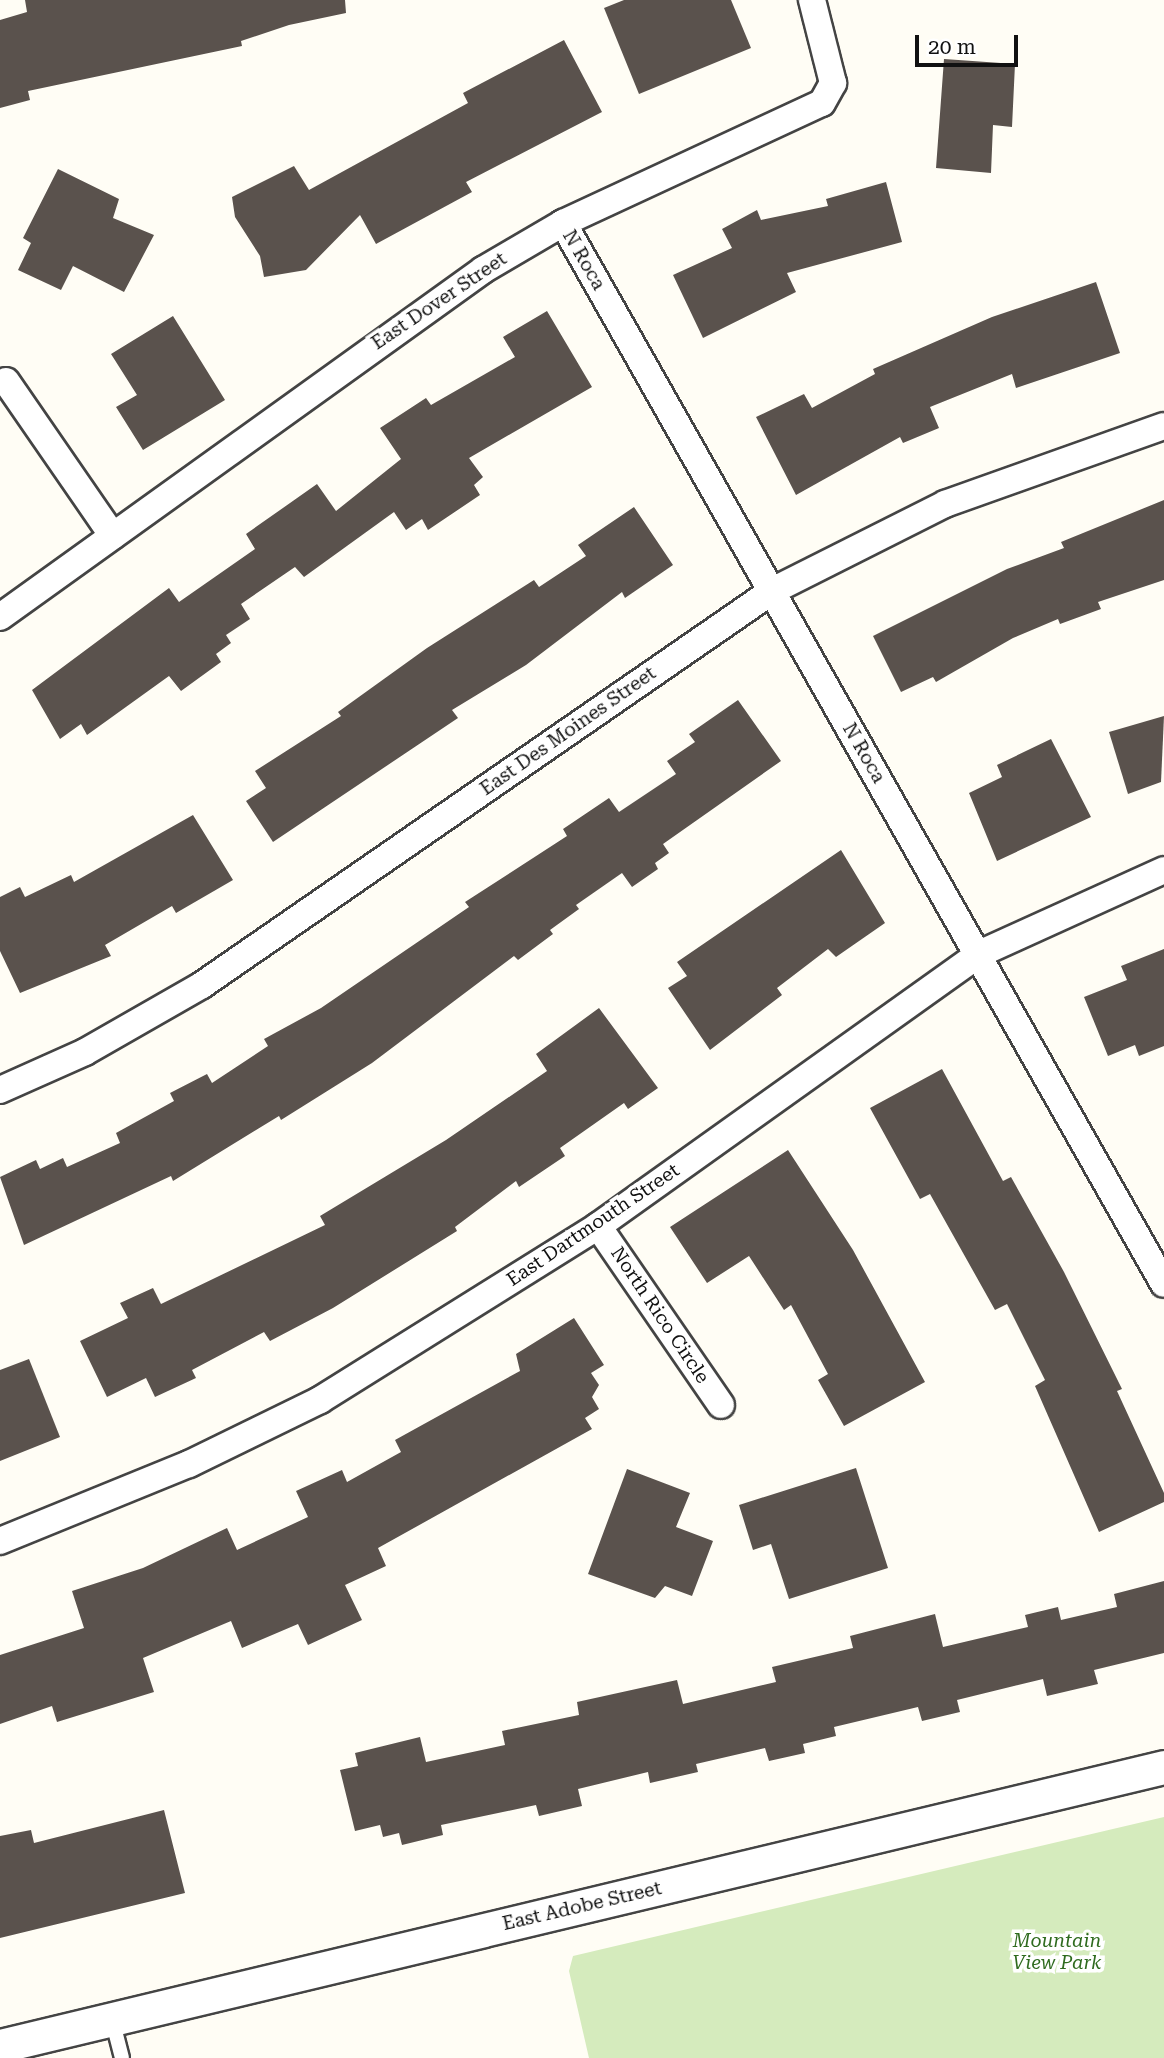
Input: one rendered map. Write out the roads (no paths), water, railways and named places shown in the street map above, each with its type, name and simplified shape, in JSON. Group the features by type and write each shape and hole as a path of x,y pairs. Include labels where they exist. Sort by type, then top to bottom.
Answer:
{"street":[{"name":"East Dover Street","path":"0,617 387,334 563,223 822,103 833,83 812,0"},
{"name":"N Roca","path":"563,223 1164,1284"},
{"path":"6,381 113,536"},
{"name":"East Des Moines Street","path":"0,1090 85,1052 202,985 772,591 945,504 1164,426"},
{"name":"East Dartmouth Street","path":"0,1541 189,1464 320,1400 598,1226 979,954 1164,870"},
{"name":"North Rico Circle","path":"598,1226 721,1405"},
{"name":"East Adobe Street","path":"0,2046 1164,1767"}],"lane":[{"path":"112,2019 122,2058"}],"park label":[{"name":"Mountain View Park","path":"1057,1952"}]}
